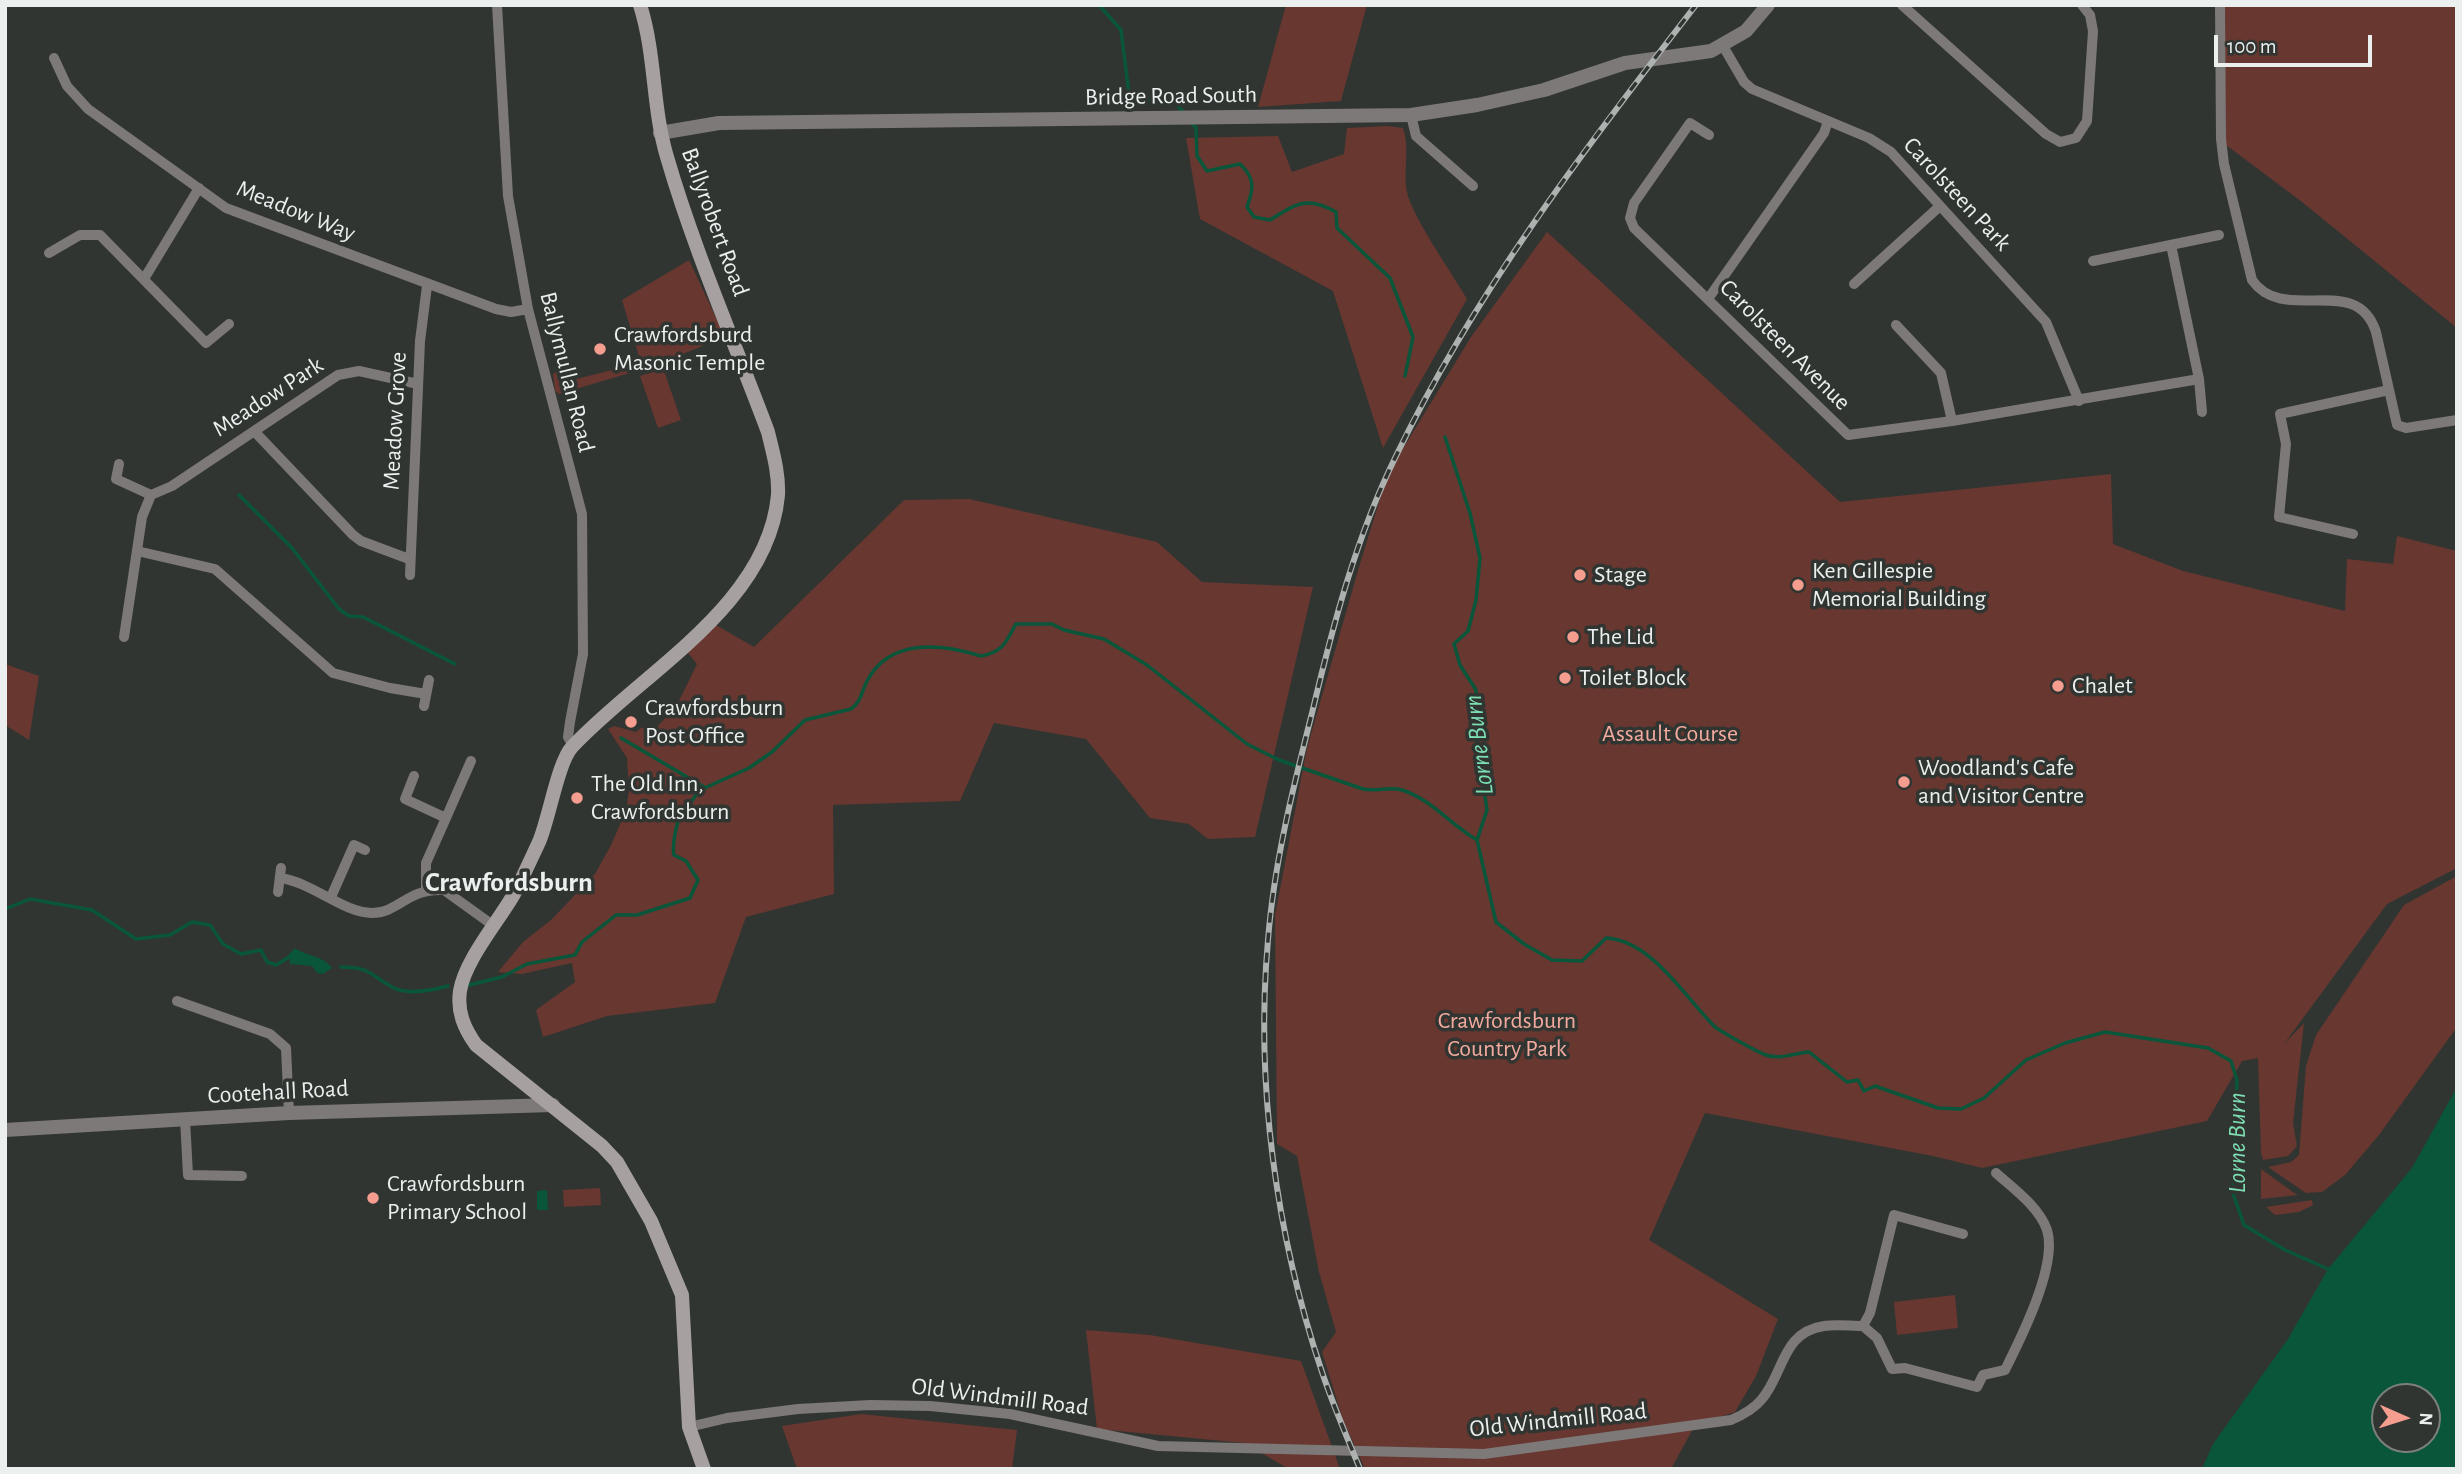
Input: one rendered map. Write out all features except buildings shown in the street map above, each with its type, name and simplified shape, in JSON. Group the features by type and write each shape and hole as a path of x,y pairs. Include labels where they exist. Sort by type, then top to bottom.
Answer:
{"main road":[{"name":"Ballyrobert Road","path":"573,746 697,634 726,604 764,547 775,515 776,467 768,432 677,189 660,133 651,50 639,5"},
{"path":"573,746 566,755 543,832 518,887 463,980 460,999 463,1024 476,1045 553,1105 617,1162 671,1264 682,1295 689,1427 704,1469"}],"street":[{"name":"Ballymullan Road","path":"497,5 505,179 528,309 582,514 583,654 568,737 573,746"},
{"path":"1723,46 1751,26 1768,5"},
{"path":"1902,5 2046,134 2060,142 2076,138 2087,121 2093,25 2082,5"},
{"path":"2220,5 2221,139 2248,273 2257,287 2278,301 2338,299 2359,307 2374,325 2395,423 2400,427 2457,420"},
{"name":"Bridge Road South","path":"660,133 719,124 1411,115 1477,106 1544,90 1625,63 1676,57 1723,46"},
{"name":"Carolsteen Park","path":"1723,46 1744,82 1752,89 1884,145 2046,322 2079,401"},
{"name":"Meadow Way","path":"54,58 67,86 88,109 226,208 427,286 495,309 511,312 528,309"},
{"path":"1411,115 1416,136 1473,186"},
{"path":"1709,299 1824,133 1828,121"},
{"name":"Carolsteen Avenue","path":"1709,135 1689,123 1634,203 1630,218 1637,232 1848,435 2079,401 2199,379"},
{"path":"144,279 199,188"},
{"path":"1854,284 1940,206"},
{"path":"49,253 80,235 95,233 105,238 206,343 229,324"},
{"path":"2093,261 2219,235"},
{"path":"2171,245 2199,379 2202,412"},
{"name":"Meadow Grove","path":"410,575 418,384 427,286"},
{"path":"1896,324 1941,373 1952,421"},
{"name":"Meadow Park","path":"151,495 172,485 345,372 359,371 418,384"},
{"path":"2353,534 2279,517 2286,444 2280,414 2389,390"},
{"path":"254,431 353,535 410,558"},
{"path":"119,464 116,479 151,495 144,505 124,637"},
{"path":"137,551 215,569 333,673 426,694"},
{"path":"424,706 429,680"},
{"path":"426,890 426,863 471,761"},
{"path":"414,776 403,803 446,818"},
{"path":"331,897 349,843 365,850"},
{"path":"278,891 281,873 370,913 386,911 412,894 426,890 444,890 455,895 479,918 495,926"},
{"path":"177,1001 270,1034 286,1048 289,1112"},
{"name":"Cootehall Road","path":"5,1130 289,1112 553,1105"},
{"path":"185,1119 188,1175 242,1177"},
{"path":"1963,1234 1894,1215 1870,1313 1863,1326 1877,1338 1892,1369 1905,1368 1977,1387 1983,1375 2005,1370 2032,1317 2049,1242 2046,1229 2031,1206 1996,1173"},
{"name":"Old Windmill Road","path":"689,1427 727,1418 798,1409 870,1405 930,1406 1020,1416 1158,1446 1485,1454 1731,1420 1746,1414 1764,1398 1785,1352 1793,1342 1811,1329 1824,1326 1863,1326"}],"green space":[{"path":"1286,5 1367,5 1341,101 1258,107"},
{"path":"2223,5 2457,5 2457,328 2302,202 2226,145"},
{"path":"1347,128 1403,128 1409,199 1428,237 1467,299 1383,448 1333,291 1200,219 1186,138 1278,136 1292,172 1344,154"},
{"name":"Crawfordsburn Country Park","path":"1547,232 1840,502 2111,474 2113,544 2183,571 2345,611 2347,559 2393,564 2397,536 2457,551 2457,868 2387,904 2284,1044 2304,1023 2293,1123 2297,1146 2288,1156 2263,1160 2258,1058 2242,1061 2207,1121 1982,1168 1933,1156 1705,1113 1649,1240 1778,1319 1756,1376 1735,1412 1695,1425 1671,1469 1365,1469 1343,1420 1322,1352 1336,1332 1319,1272 1297,1156 1277,1144 1275,915 1307,748 1388,473 1471,337"},
{"path":"689,260 725,337 653,366 559,394 555,391 553,374 561,369 560,383 641,363 622,300"},
{"path":"663,368 681,420 658,428 640,376"},
{"path":"969,499 1157,542 1202,582 1313,587 1255,837 1208,839 1189,824 1150,818 1086,739 994,723 960,801 833,805 834,894 746,917 715,1003 607,1016 543,1037 536,1010 575,982 572,963 522,974 498,972 523,942 551,920 595,874 611,845 626,811 629,790 627,758 608,729 614,726 636,732 642,727 650,734 676,707 697,664 687,652 716,625 754,647 904,500"},
{"path":"5,664 39,676 29,740 5,725"},
{"path":"2457,876 2457,1027 2379,1135 2345,1175 2322,1192 2306,1193 2268,1167 2291,1162 2299,1155 2306,1066 2316,1035 2404,905"},
{"path":"2261,1169 2293,1192 2298,1195 2261,1199"},
{"path":"600,1188 601,1205 564,1207 563,1190"},
{"path":"2312,1200 2313,1205 2299,1212 2275,1215 2266,1207"},
{"path":"1955,1295 1958,1328 1897,1335 1894,1302"},
{"path":"1086,1330 1150,1335 1301,1361 1340,1469 1289,1469 1244,1443 1097,1429"},
{"path":"861,1414 1017,1430 1012,1469 797,1469 782,1426"}],"shaded area":[{"path":"295,948 324,961 332,968 323,974 317,973 312,966 290,964 289,954"},
{"path":"2457,1087 2457,1469 2202,1469 2213,1444 2288,1339 2328,1269 2412,1168"},
{"path":"547,1190 548,1210 537,1210 537,1191"}],"waterway":[{"name":"Lorne Burn","path":"1099,5 1121,30 1130,102 1171,97 1183,112"},
{"name":"Lorne Burn","path":"1190,121 1196,128 1197,156 1207,171 1240,164 1248,174 1252,189 1247,207 1254,217 1270,220 1288,209 1309,203 1336,212 1337,228 1390,278 1413,337 1405,376"},
{"name":"Lorne Burn","path":"1445,437 1470,513 1480,558 1476,600 1468,631 1454,644 1460,665 1476,690 1477,740 1487,810 1477,840 1496,922 1524,944 1552,960 1582,961 1606,938 1622,941 1652,959 1714,1026 1748,1046 1762,1053 1782,1057 1809,1052 1847,1082 1858,1080 1864,1091 1875,1086 1938,1108 1961,1109 1984,1098 2026,1060 2065,1043 2105,1032 2208,1048 2231,1061 2237,1080 2233,1193 2244,1225 2285,1250 2328,1269"},
{"path":"239,495 292,548 339,609 349,616 363,617 455,664"},
{"path":"465,986 502,977 527,964 575,955 582,942 616,915 637,915 690,898 698,880 686,861 674,855 674,846 679,819 698,791 749,768 772,752 805,720 851,709 877,667 889,657 918,647 950,649 981,656 989,654 1000,649 1016,624 1052,624 1064,630 1104,639 1147,665 1247,744 1279,760 1363,789 1397,789 1412,794 1477,840"},
{"path":"621,738 704,787"},
{"path":"5,909 30,899 92,910 136,939 170,935 192,922 210,925 223,944 241,954 261,950 267,962 276,965 291,956"},
{"path":"341,967 370,972 398,990 420,991 448,986"}],"railway":[{"path":"1360,1469 1322,1372 1292,1267 1281,1213 1267,1104 1264,1049 1268,940 1275,883 1291,797 1328,647 1357,550 1382,487 1427,395 1496,279 1534,223 1613,113 1696,5"}],"place":[{"name":"Crawfordsburd Masonic Temple","path":"600,349"},
{"name":"Stage","path":"1580,575"},
{"name":"Ken Gillespie Memorial Building","path":"1798,585"},
{"name":"The Lid","path":"1573,637"},
{"name":"Toilet Block","path":"1565,678"},
{"name":"Chalet","path":"2058,686"},
{"name":"Crawfordsburn Post Office","path":"631,722"},
{"name":"Woodland's Cafe and Visitor Centre","path":"1904,782"},
{"name":"The Old Inn, Crawfordsburn","path":"577,798"},
{"name":"Crawfordsburn Primary School","path":"373,1198"}],"district":[{"name":"Crawfordsburn","path":"509,883"}],"park label":[{"name":"Assault Course","path":"1670,734"}]}
